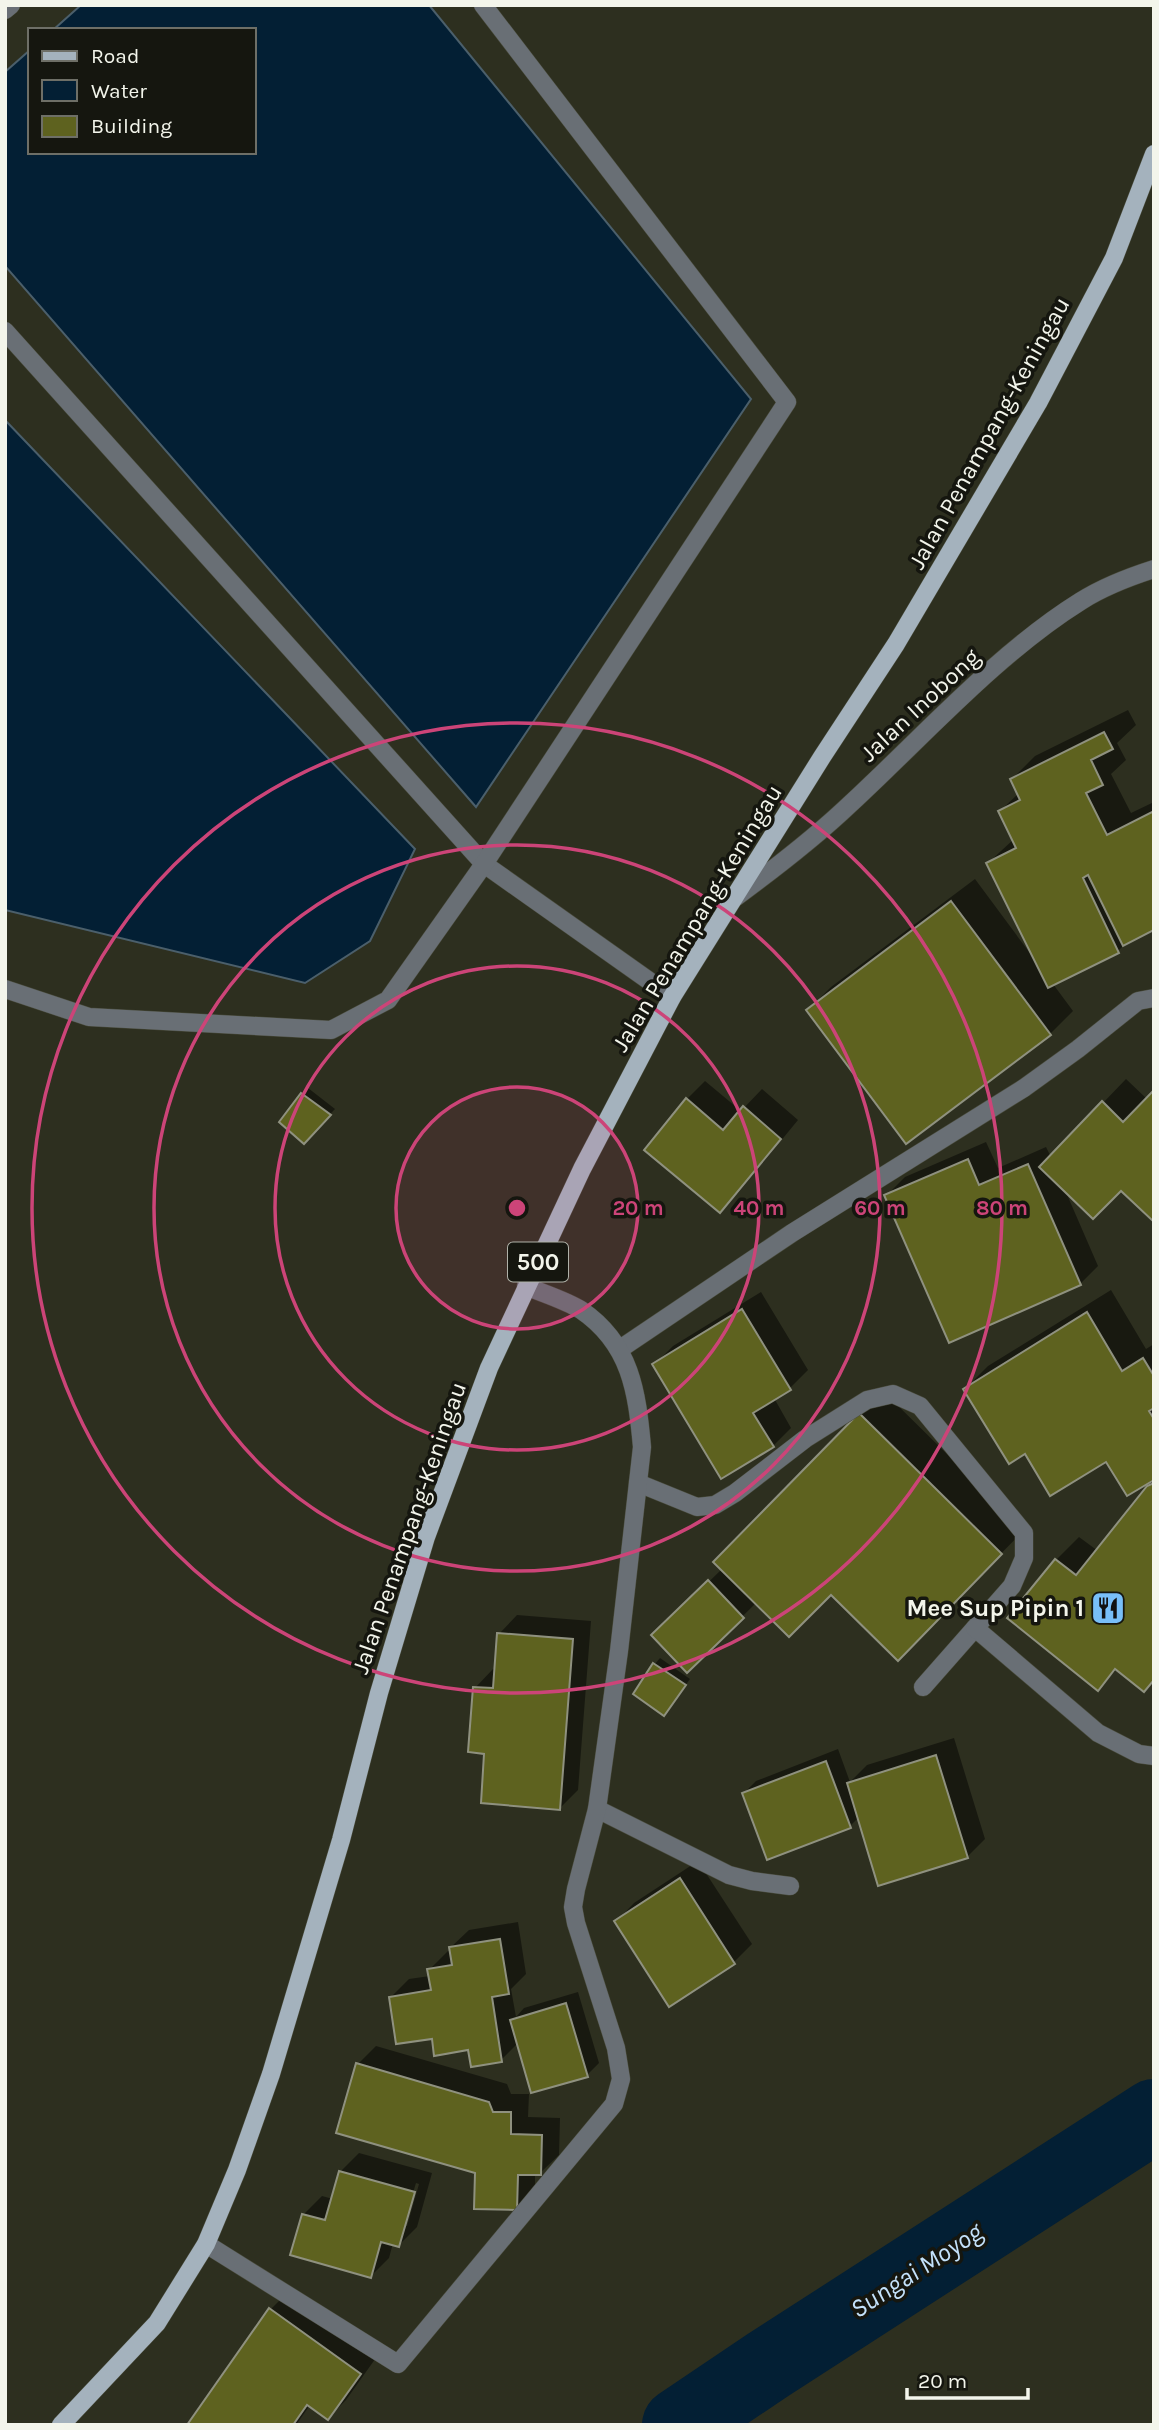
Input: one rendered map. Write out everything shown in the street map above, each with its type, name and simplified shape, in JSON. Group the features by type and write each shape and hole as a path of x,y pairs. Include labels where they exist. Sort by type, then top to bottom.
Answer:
{"main road":[{"name":"Jalan Penampang-Keningau","path":"61,2425 157,2323 205,2244 237,2170 271,2074 341,1840 379,1693 426,1537 489,1368 582,1169 672,997 896,644 1038,403 1114,258 1154,154"}],"street":[{"path":"5,10 11,5"},
{"path":"5,989 89,1017 331,1030 388,1000 484,864 787,402 483,5"},
{"path":"5,331 484,864 672,997"},
{"name":"Jalan Inobong","path":"734,898 796,852 965,695 1034,635 1082,600 1132,576 1154,569"},
{"path":"621,1349 792,1233 1024,1088 1138,1001 1154,998"},
{"path":"205,2244 398,2364 614,2105 621,2079 616,2048 573,1906 597,1809 642,1447 639,1417 635,1387 621,1349 597,1323 579,1309 526,1286"},
{"path":"638,1483 697,1507 715,1505 805,1439 867,1400 893,1394 920,1406 1024,1533 1024,1558 1012,1586 923,1687"},
{"path":"975,1628 1098,1733 1139,1754 1154,1756"},
{"path":"597,1809 729,1875 790,1886"}],"water":[{"path":"81,5 429,5 751,399 476,807 5,266 5,72 28,52 28,154 256,154 256,28 55,28"},
{"path":"5,420 415,849 370,941 305,983 5,910"}],"building":[{"path":"1104,732 1113,749 1091,760 1103,785 1086,793 1107,835 1152,812 1154,815 1154,930 1123,946 1088,875 1083,878 1119,953 1048,988 986,863 1016,848 998,811 1020,800 1010,779"},
{"path":"951,901 1051,1035 906,1144 806,1010"},
{"path":"1154,1090 1154,1222 1121,1191 1093,1219 1039,1167 1102,1101 1123,1122"},
{"path":"301,1093 331,1115 304,1144 279,1122"},
{"path":"686,1098 723,1130 743,1106 781,1139 720,1213 644,1150"},
{"path":"968,1159 979,1185 1028,1164 1081,1285 949,1343 884,1195"},
{"path":"742,1309 791,1390 753,1413 774,1447 721,1479 652,1364"},
{"path":"1087,1312 1122,1371 1143,1358 1154,1376 1154,1408 1149,1411 1154,1419 1154,1480 1127,1496 1106,1462 1050,1496 1025,1454 1009,1464 963,1389"},
{"path":"859,1413 1002,1554 898,1661 831,1595 789,1637 713,1562"},
{"path":"1154,1483 1154,1680 1144,1692 1115,1669 1098,1691 1007,1618 1055,1559 1076,1575 1147,1486"},
{"path":"708,1580 744,1618 687,1673 651,1635"},
{"path":"497,1633 573,1639 560,1810 481,1803 484,1754 468,1752 473,1687 493,1688"},
{"path":"653,1663 686,1685 664,1716 633,1694"},
{"path":"936,1755 968,1858 878,1886 847,1783"},
{"path":"826,1761 851,1828 767,1860 742,1793"},
{"path":"680,1878 735,1964 669,2007 614,1921"},
{"path":"500,1939 509,1994 492,1997 502,2062 471,2067 468,2050 434,2056 432,2039 396,2044 389,1997 431,1990 427,1969 452,1965 449,1947"},
{"path":"566,2003 588,2077 531,2093 510,2020"},
{"path":"356,2063 489,2102 493,2112 511,2112 511,2134 542,2135 541,2175 518,2175 517,2210 474,2209 475,2173 336,2133"},
{"path":"339,2171 415,2192 399,2247 381,2242 371,2278 290,2255 302,2214 325,2220"},
{"path":"269,2308 361,2374 328,2420 307,2405 293,2425 187,2425"}],"waterway":[{"name":"Sungai Moyog","path":"679,2425 1154,2116"}],"place":[{"name":"Mee Sup Pipin 1","path":"1108,1608"}]}
